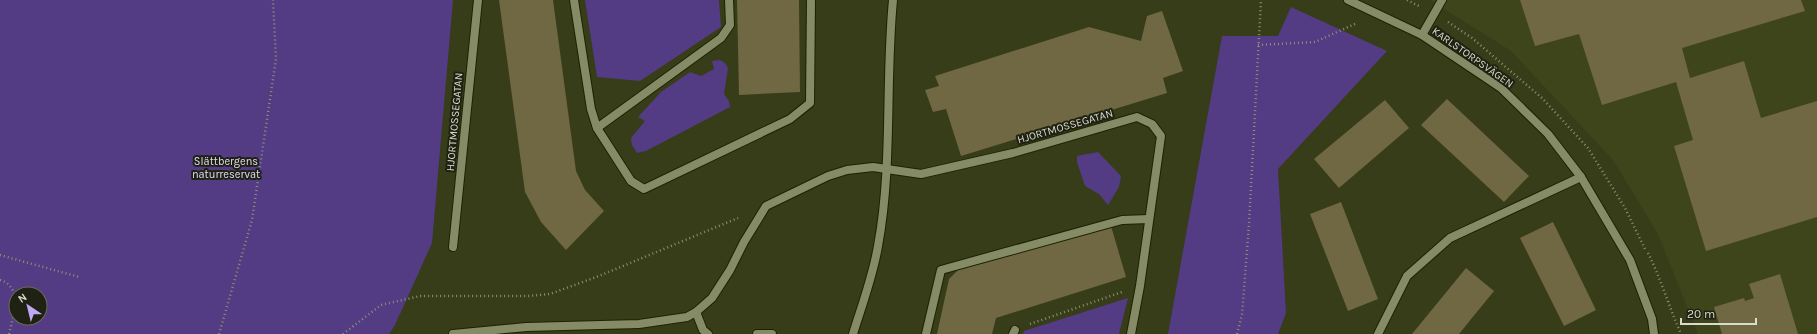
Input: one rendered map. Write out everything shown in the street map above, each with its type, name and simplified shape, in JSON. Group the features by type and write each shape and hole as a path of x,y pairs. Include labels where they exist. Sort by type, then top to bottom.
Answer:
{"street":[{"name":"HJORTMOSSEGATAN","path":"453,247 478,0"},
{"path":"574,0 591,110 597,128 631,182 644,189 790,118 810,103 811,0"},
{"path":"597,128 721,38 730,25 729,0"},
{"path":"853,334 878,247 887,169 893,0"},
{"name":"KARLSTORPSVÄGEN","path":"1348,0 1379,13 1422,35 1501,88 1548,134 1581,177 1630,260 1652,320 1654,334"},
{"path":"1422,35 1442,0"},
{"name":"HJORTMOSSEGATAN","path":"766,206 828,176 847,170 873,167 921,174 1013,153 1137,117 1152,124 1161,136 1140,286 1131,334"},
{"path":"1378,334 1408,276 1450,238 1581,177"},
{"path":"453,334 526,327 638,324 687,316 696,312 712,298 730,270 744,242 766,206"},
{"path":"926,334 941,270 1122,220 1149,219"},
{"path":"696,312 703,330 708,334"},
{"path":"757,334 772,334"}],"path":[{"path":"219,334 252,220 276,59 272,0"},
{"path":"1238,334 1242,315 1249,224 1261,0"},
{"path":"1258,46 1315,42 1379,13"},
{"path":"343,334 381,305 420,296 550,294 599,276 766,206"},
{"path":"0,255 79,277"},
{"path":"0,280 5,281 10,286"},
{"path":"1014,332 1140,286"}],"shaded area":[{"path":"1430,0 1817,0 1817,334 1698,334 1658,234 1613,160 1511,51"}],"green space":[{"name":"Slättbergens naturreservat","path":"0,0 453,0 432,243 395,325 389,334 0,334"},
{"path":"585,0 719,0 721,27 640,81 597,77"},
{"path":"1291,7 1387,51 1278,169 1286,313 1278,334 1168,334 1222,36 1278,36"},
{"path":"720,60 725,63 728,68 724,94 729,101 730,107 646,151 637,153 632,145 631,138 645,121 638,117 661,92 690,72 701,76 714,69 712,61"},
{"path":"1098,152 1121,176 1119,187 1108,205 1099,194 1085,186 1077,162 1077,156"},
{"path":"1128,298 1119,334 1023,334 1024,331"}],"building":[{"path":"499,0 553,0 576,171 585,190 604,211 566,250 541,222 525,192"},
{"path":"737,0 799,0 800,92 739,95"},
{"path":"1520,0 1801,0 1805,11 1682,48 1690,78 1744,61 1761,118 1817,101 1817,217 1706,251 1674,146 1693,140 1676,82 1602,105 1579,34 1535,46"},
{"path":"1162,11 1183,71 1163,78 1167,93 961,156 946,109 933,112 925,90 939,86 935,76 1089,27 1141,41 1147,16"},
{"path":"1447,99 1529,176 1504,202 1421,125"},
{"path":"1385,100 1409,128 1339,188 1314,159"},
{"path":"1341,202 1378,299 1348,311 1310,214"},
{"path":"1553,222 1596,310 1564,326 1520,238"},
{"path":"1111,226 1126,277 996,318 992,334 937,334 949,279 958,270"},
{"path":"1466,268 1494,291 1459,334 1412,334"},
{"path":"1780,274 1798,334 1722,334 1714,307 1744,298 1745,301 1754,298 1749,284"}]}
